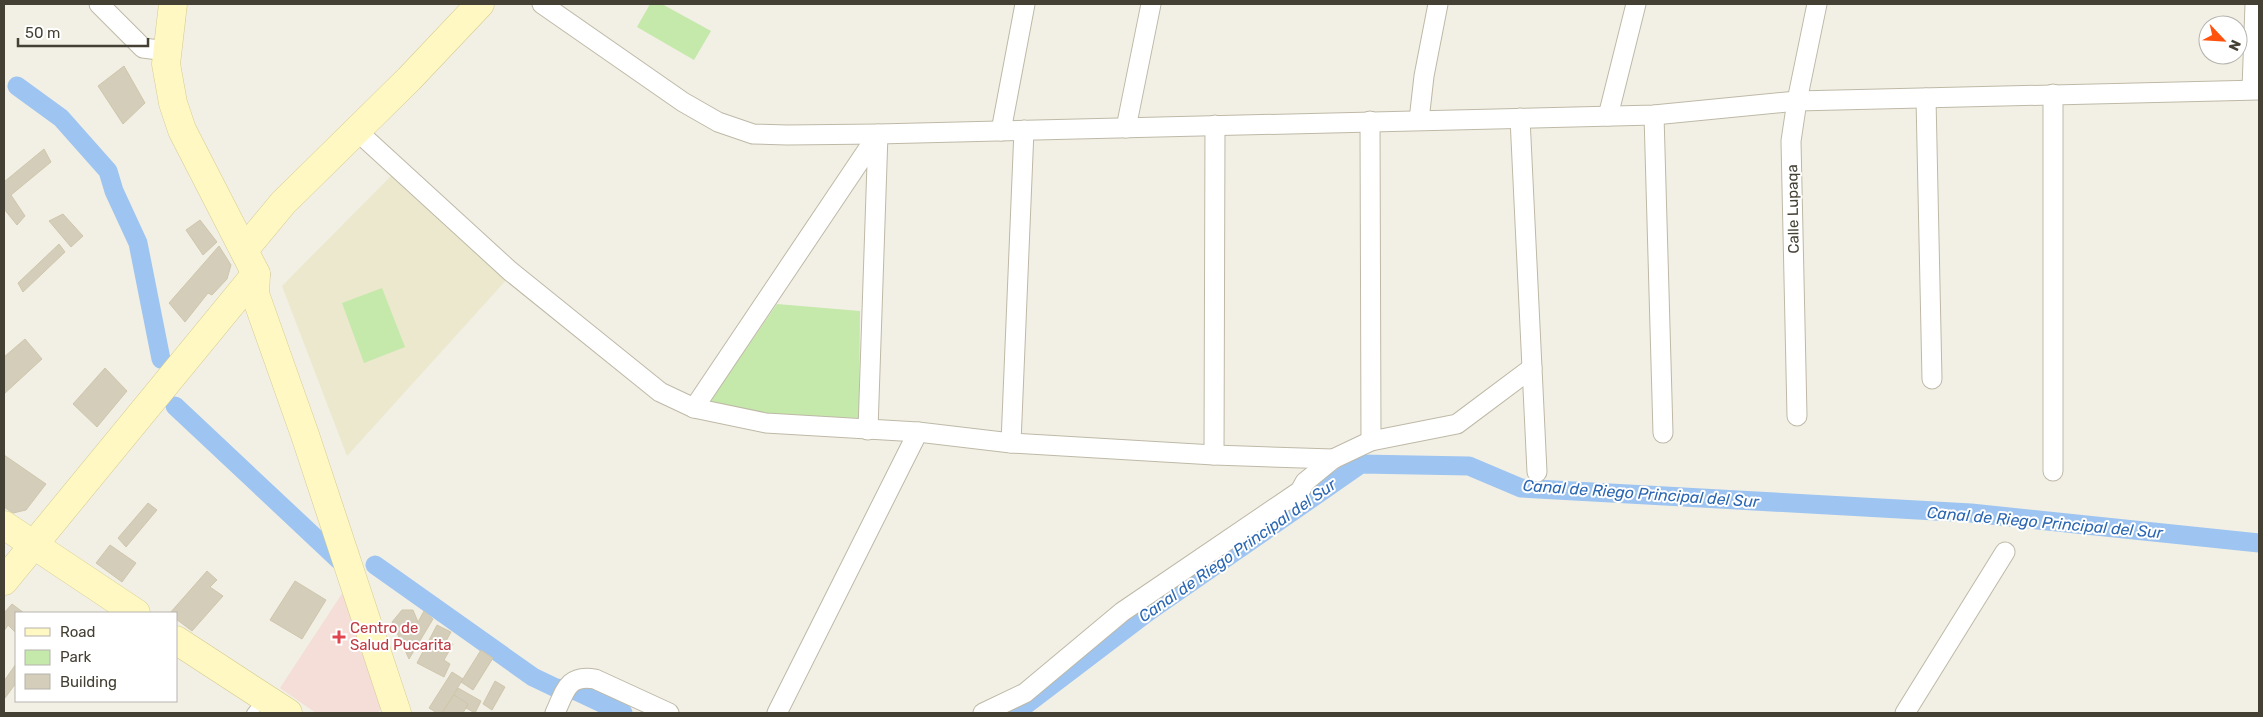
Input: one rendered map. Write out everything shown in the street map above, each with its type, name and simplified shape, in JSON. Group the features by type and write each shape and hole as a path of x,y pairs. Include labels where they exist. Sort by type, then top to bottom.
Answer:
{"street":[{"path":"100,4 143,48 167,51"},
{"path":"173,4 166,64 173,103 182,130 250,262 255,294 305,435 397,713"},
{"path":"4,581 250,262 283,203 409,79 480,4"},
{"path":"542,4 683,102 718,122 753,134 787,135 1654,115 1797,101 2256,90 2255,4"},
{"path":"1001,131 1025,4"},
{"path":"1126,128 1151,4"},
{"path":"1419,120 1424,76 1438,4"},
{"path":"1608,116 1636,4"},
{"name":"Calle Lupaqa","path":"1797,416 1792,141 1797,101 1817,4"},
{"path":"2053,94 2053,471"},
{"path":"1926,98 1932,379"},
{"path":"1654,115 1663,433"},
{"path":"1520,118 1537,472"},
{"path":"1370,121 1371,441"},
{"path":"1214,456 1215,125"},
{"path":"1011,443 1024,130"},
{"path":"357,131 510,271 660,392 694,408 766,424 918,432 1011,443 1214,456 1333,459"},
{"path":"694,408 878,134"},
{"path":"868,430 878,134"},
{"path":"983,713 1025,693 1122,612 1300,491 1305,482 1333,459 1371,441 1457,424 1532,368"},
{"path":"777,713 918,432"},
{"path":"4,525 134,612"},
{"path":"1905,713 2005,552"},
{"path":"178,642 258,706 288,713"},
{"path":"554,713 569,685 576,679 583,677 595,679 669,713"}],"shaded area":[{"path":"394,173 508,278 347,456 282,286"},
{"name":"Centro de Salud Pucarita","path":"347,586 385,702 378,713 316,713 280,688"}],"green space":[{"path":"650,4 662,4 711,31 694,60 637,27"},
{"path":"382,288 405,347 364,363 342,303"},
{"path":"777,304 860,311 859,418 760,415 709,402"}],"building":[{"path":"124,66 145,103 123,124 98,86"},
{"path":"44,149 51,162 11,195 25,216 17,225 4,209 4,182"},
{"path":"63,214 83,236 71,247 49,221"},
{"path":"200,220 217,242 203,255 186,230"},
{"path":"59,244 65,252 23,292 18,283"},
{"path":"219,246 231,265 227,279 212,295 208,293 185,322 169,303"},
{"path":"25,339 42,359 4,394 4,357"},
{"path":"105,368 127,391 97,427 73,404"},
{"path":"4,455 46,484 26,510 13,513 4,507"},
{"path":"148,503 157,510 126,547 118,538"},
{"path":"110,545 136,563 122,582 96,563"},
{"path":"207,571 217,580 210,587 223,596 192,631 178,620 178,612 171,612"},
{"path":"295,581 326,600 302,639 270,620"},
{"path":"12,604 23,612 15,612 15,632 8,625 4,631 4,613"},
{"path":"402,610 413,610 418,622 424,611 433,619 409,659 392,622"},
{"path":"437,625 451,632 446,641 453,644 444,660 450,664 444,677 417,663"},
{"path":"481,650 493,658 473,690 461,682"},
{"path":"15,665 15,684 5,698 4,681"},
{"path":"452,672 463,679 442,713 437,713 429,708"},
{"path":"495,681 505,687 492,710 483,704"},
{"path":"458,688 481,701 475,713 466,708 468,704 454,695"},
{"path":"454,695 468,704 463,713 442,713"}],"waterway":[{"path":"17,86 61,118 108,171 114,191 138,243 161,359"},
{"path":"175,406 339,560"},
{"name":"Canal de Riego Principal del Sur","path":"1015,713 1148,612 1361,464 1469,466 1521,488 1971,513 2259,543"},
{"path":"375,565 533,677 556,688 576,691 623,713"}],"place":[{"name":"Centro de Salud Pucarita","path":"339,637"}]}
